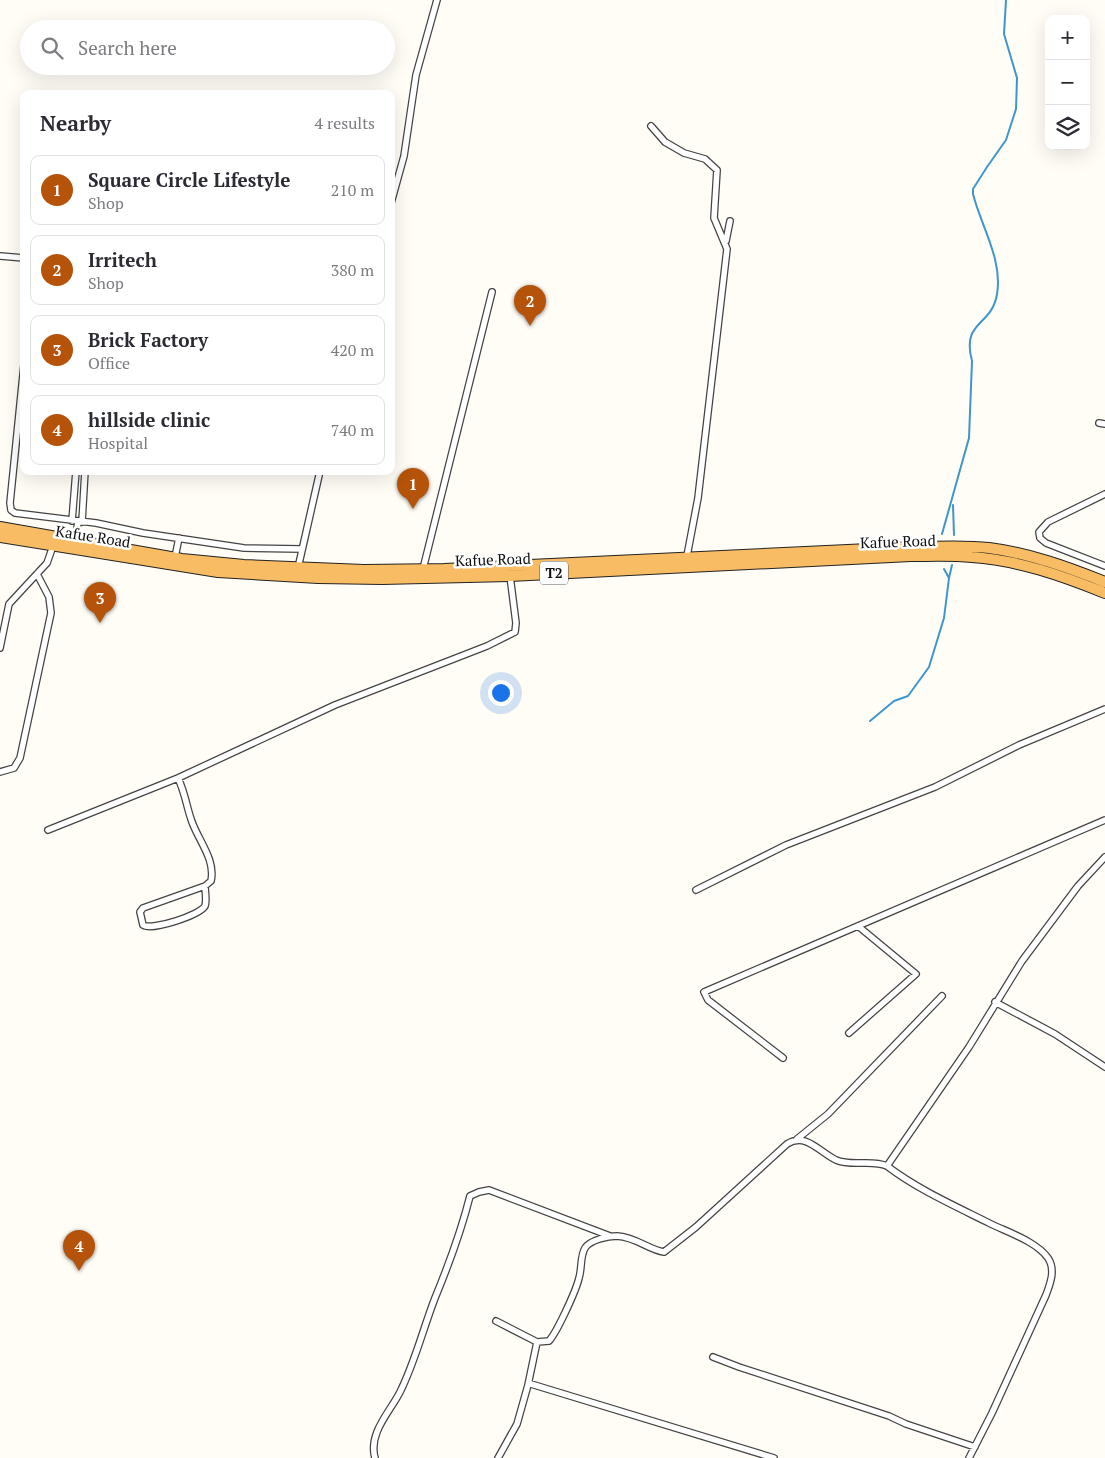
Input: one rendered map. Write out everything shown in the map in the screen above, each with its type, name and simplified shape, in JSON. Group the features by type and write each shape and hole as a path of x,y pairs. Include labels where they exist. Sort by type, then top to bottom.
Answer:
{"highway":[{"name":"Kafue Road","path":"0,526 75,541 175,557 298,568 423,569 687,556 973,546 1007,551 1046,561 1105,582"},
{"name":"Kafue Road","path":"0,536 218,572 273,576 382,579 510,576 901,556 973,557 1021,565 1056,574 1105,593"}],"street":[{"path":"395,189 404,156 416,75 437,0"},
{"path":"651,126 665,142 684,153 706,159 717,170 714,218 725,241 728,253 712,365 700,482 687,556"},
{"path":"725,241 730,221"},
{"path":"0,256 20,258"},
{"path":"423,569 492,292"},
{"path":"20,410 11,510 15,513 244,548 302,549"},
{"path":"76,475 77,522"},
{"path":"75,541 84,475"},
{"path":"298,568 319,475"},
{"path":"1105,494 1048,522 1039,532 1040,538 1046,542 1105,566"},
{"path":"175,557 179,538"},
{"path":"0,648 9,604 47,563 54,546"},
{"path":"0,772 14,768 20,758 51,613 49,597 37,574"},
{"path":"48,830 178,778 335,705 487,646 515,632 516,623 510,576"},
{"path":"696,890 786,845 935,787 1018,745 1105,709"},
{"path":"178,778 186,794 192,820 212,869 211,881 205,886 143,908 140,918 142,925 158,927 201,910 206,902 205,886"},
{"path":"783,1058 708,1000 704,992 1105,820"},
{"path":"887,1166 969,1048 995,1002 1022,961 1078,886 1105,857"},
{"path":"849,1034 916,974 858,926"},
{"path":"374,1458 374,1447 380,1424 400,1393 421,1342 456,1247 470,1196 489,1190 612,1236 638,1240 659,1251 665,1251 696,1226 787,1144 797,1139 828,1114 942,996"},
{"path":"995,1002 1055,1034 1105,1067"},
{"path":"797,1139 805,1140 841,1161 873,1162 887,1166 1040,1250 1051,1264 1051,1281 1046,1296 969,1458"},
{"path":"496,1321 537,1342 546,1342 556,1331 579,1281 586,1247 612,1236"},
{"path":"498,1458 516,1424 528,1385 537,1342"},
{"path":"713,1357 739,1368 881,1413 906,1424 975,1447"},
{"path":"528,1385 532,1384 774,1458"}],"waterway":[{"path":"942,534 969,438 971,338 978,324 994,305 997,294 997,269 973,189 1006,140 1016,109 1017,78 1004,34 1006,0"},
{"path":"953,505 954,535"},
{"path":"949,578 952,565"},
{"path":"870,721 894,701 908,696 929,667 944,618 949,578 944,569"}],"place":[{"name":"Irritech","path":"530,326"},
{"name":"Square Circle Lifestyle","path":"413,509"},
{"name":"Brick Factory","path":"100,623"},
{"name":"hillside clinic","path":"79,1271"}]}
